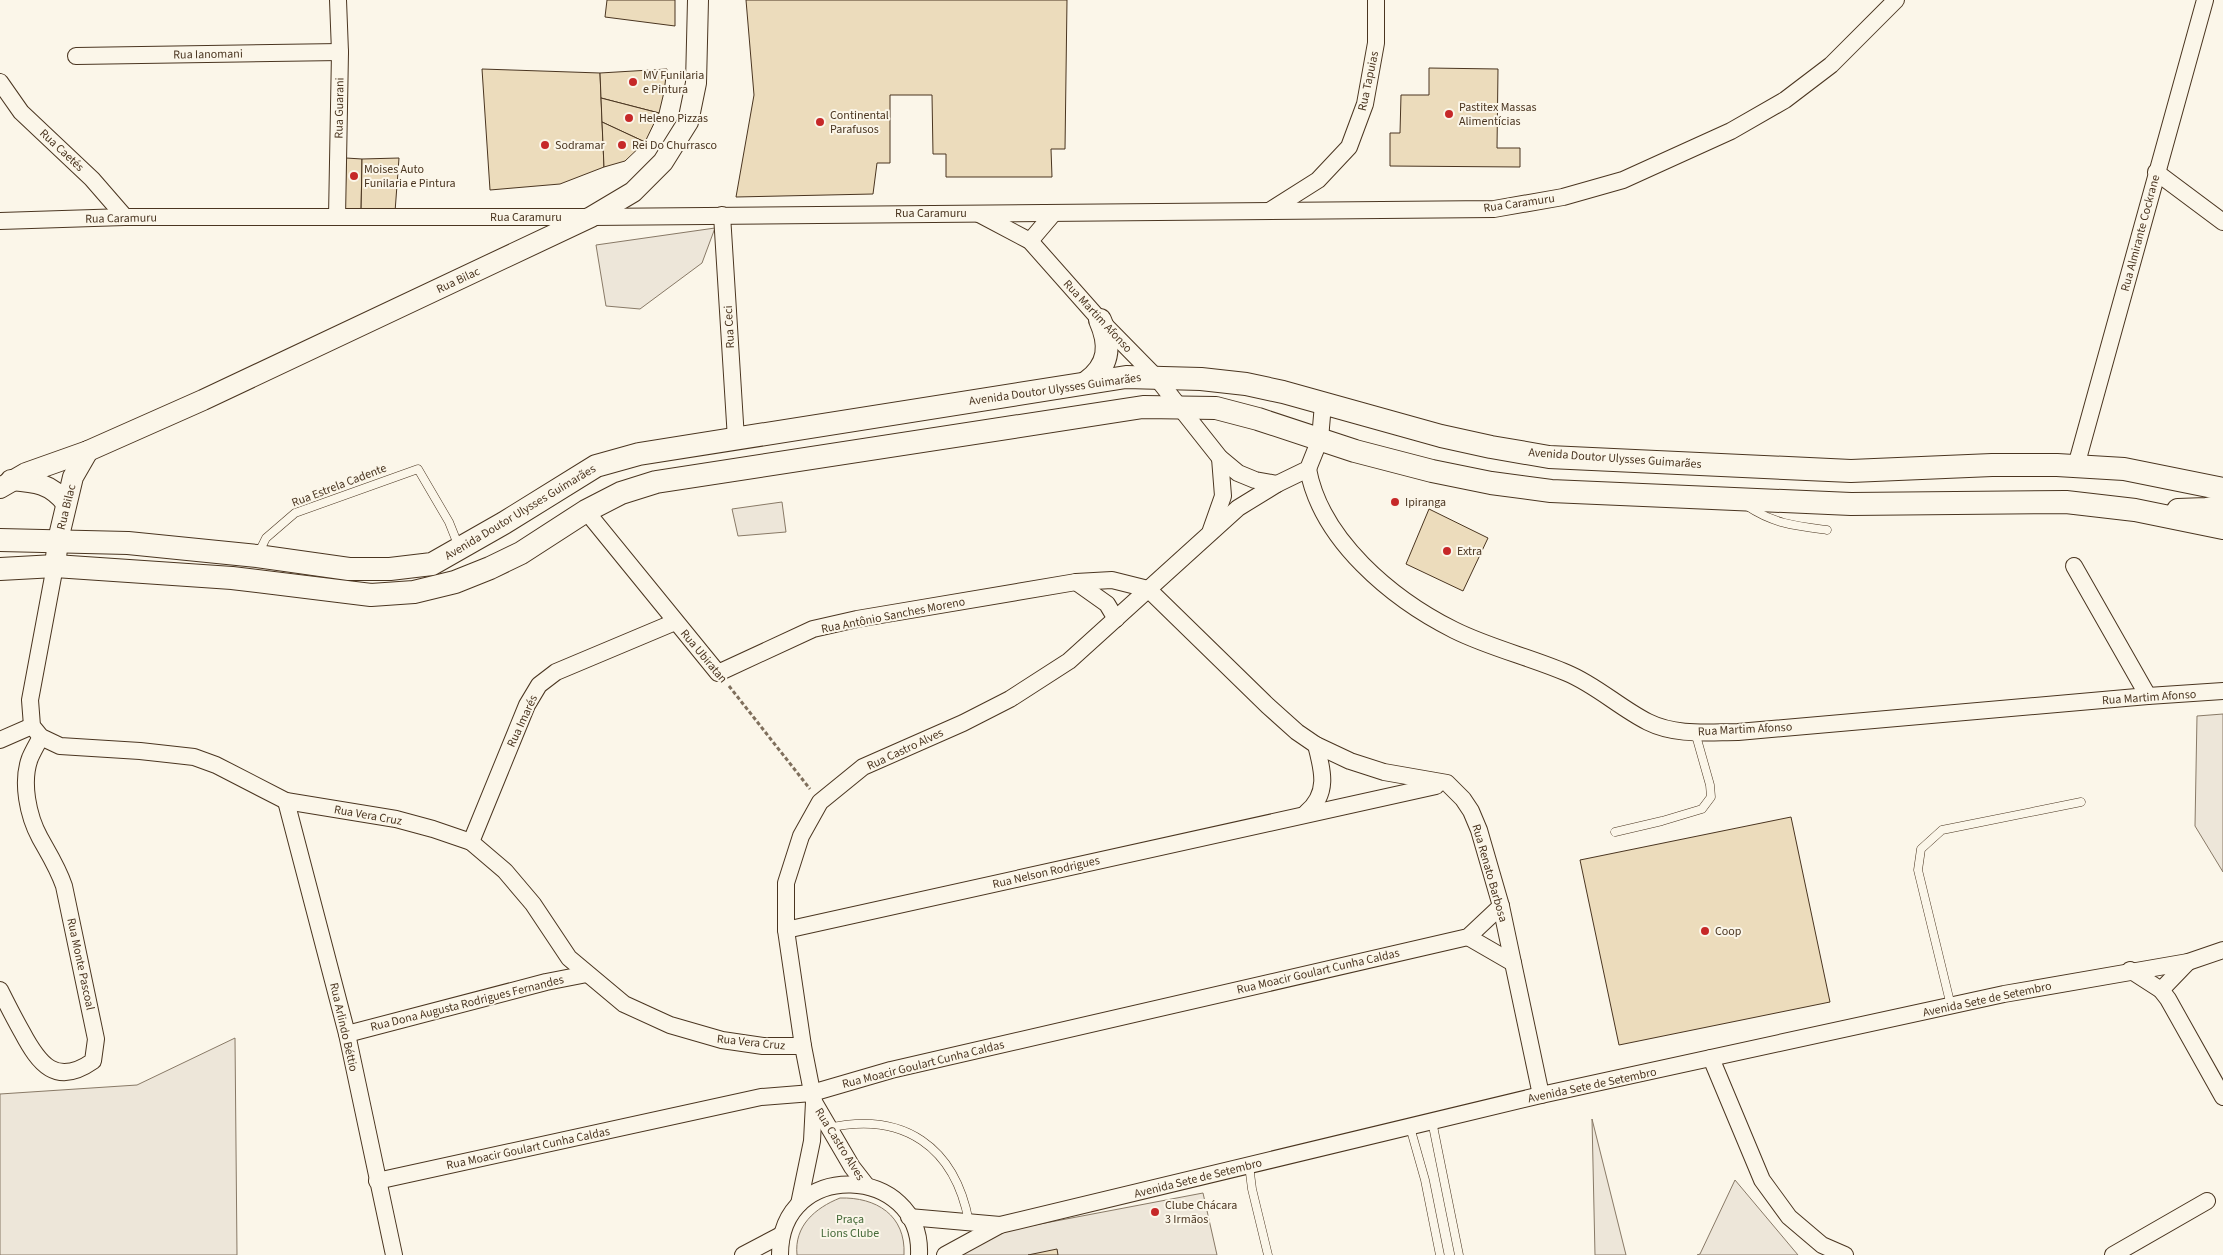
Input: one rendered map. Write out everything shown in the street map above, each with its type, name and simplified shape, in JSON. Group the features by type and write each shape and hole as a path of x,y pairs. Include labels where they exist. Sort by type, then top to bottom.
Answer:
{"main road":[{"path":"1087,382 1100,370 1107,354 1107,336 1100,320"},
{"name":"Avenida Doutor Ulysses Guimarães","path":"0,540 128,543 257,556 349,568 390,569 432,564 459,550 596,466 639,454 1087,382 1126,377 1155,376 1246,384 1283,392 1449,438 1549,456 1851,472 1992,464 2076,466 2124,469 2223,490"},
{"path":"0,569 54,566 232,578 371,595 414,592 455,582 490,568 521,553 586,511 621,493 656,482 1143,407 1180,406 1216,408 1258,419 1355,452 1432,471 1500,484 1551,491 1852,504 2066,502 2135,510 2223,528"},
{"path":"2135,510 2206,509 2223,506"}],"street":[{"name":"Rua Guarani","path":"337,217 340,52 338,0"},
{"name":"Rua Bilac","path":"6,484 39,468 88,452 203,400 591,217 633,192 663,162 688,122 696,82 698,0"},
{"name":"Rua Tapuias","path":"1269,211 1318,180 1349,146 1365,104 1376,43 1376,0"},
{"name":"Rua Caramuru","path":"0,221 125,217 591,217 1494,209 1563,197 1623,180 1732,131 1785,100 1831,65 1896,0"},
{"name":"Rua Almirante Cockrane","path":"2076,466 2205,0"},
{"name":"Rua Ianomani","path":"76,56 340,52"},
{"name":"Rua Caetés","path":"0,82 21,112 92,179 125,217"},
{"path":"2156,172 2223,222"},
{"name":"Rua Martim Afonso","path":"978,213 1030,241 1100,320 1155,376 1220,458 1238,473 1255,480 1277,484"},
{"path":"1030,241 1052,214"},
{"name":"Rua Ceci","path":"722,215 736,439"},
{"path":"1308,469 1320,439 1323,404"},
{"name":"Rua Bilac","path":"54,566 58,540 73,477 88,452"},
{"name":"Rua Castro Alves","path":"1211,530 1223,496 1220,458"},
{"name":"Rua Martim Afonso","path":"1308,469 1311,489 1331,527 1348,548 1381,582 1420,610 1454,630 1570,674 1650,723 1673,730 1738,732 2148,696 2223,692"},
{"name":"Rua Castro Alves","path":"799,1204 812,1141 813,1097 803,1046 786,930 786,883 800,836 820,802 864,767 963,723 1010,699 1069,661 1211,530 1238,508 1277,484 1308,469"},
{"path":"6,484 46,486 57,492 66,503"},
{"name":"Rua Ubiratan","path":"586,511 718,673"},
{"path":"0,740 36,732 30,700 54,566"},
{"path":"2074,566 2148,696"},
{"name":"Rua Antônio Sanches Moreno","path":"718,673 813,630 857,619 1076,582 1112,580 1148,589"},
{"path":"1076,582 1107,604 1116,619"},
{"path":"1148,589 1268,706 1297,732 1316,745 1350,761 1384,772 1447,783"},
{"name":"Rua Imarés","path":"471,842 527,705 539,685 556,672 675,622"},
{"name":"Rua Vera Cruz","path":"36,732 60,746 140,750 194,756 216,765 286,801 396,819 471,842 505,871 533,904 569,958 624,1004 670,1025 722,1040 764,1046 803,1046"},
{"name":"Rua Monte Pascoal","path":"0,990 33,1052 44,1066 54,1071 68,1072 84,1067 94,1061 96,1039 87,986 64,886 58,868 35,827 30,812 27,773 36,732"},
{"path":"1306,814 1316,806 1321,791 1323,772 1316,745"},
{"name":"Rua Nelson Rodrigues","path":"786,930 1447,783"},
{"name":"Rua Renato Barbosa","path":"1447,783 1464,799 1471,811 1501,906 1541,1096"},
{"name":"Rua Arlindo Béttio","path":"286,801 347,1034 394,1255"},
{"path":"1501,906 1468,937 1513,963"},
{"name":"Rua Moacir Goulart Cunha Caldas","path":"378,1181 761,1098 813,1097 891,1070 1468,937"},
{"name":"Avenida Sete de Setembro","path":"945,1255 1000,1225 1432,1121 1951,1006 2130,970 2188,962 2223,950"},
{"name":"Avenida Sete de Setembro","path":"2160,990 2188,962"},
{"path":"2130,970 2160,990 2180,1018 2223,1098"},
{"name":"Rua Dona Augusta Rodrigues Fernandes","path":"347,1034 546,982 587,974"},
{"path":"1711,1058 1762,1180 1789,1217 1822,1245 1845,1255"},
{"name":"Rua Castro Alves","path":"813,1097 828,1128 866,1186"},
{"path":"780,1255 781,1236 788,1219 799,1204 813,1193 830,1186 848,1183 866,1186 883,1192 898,1203 909,1218 916,1234 919,1255"},
{"path":"2113,1255 2208,1201"},
{"name":"Avenida Sete de Setembro","path":"909,1218 1000,1225"},
{"path":"743,1255 781,1236"}],"lane":[{"name":"Rua Estrela Cadente","path":"257,556 266,538 295,513 418,469 449,522 459,550"},
{"path":"1738,500 1763,517 1777,522 1827,530"},
{"path":"1615,832 1702,809 1711,797 1695,732"},
{"path":"1951,1006 1918,870 1921,850 1942,830 2080,802"},
{"path":"1432,1121 1459,1255"},
{"path":"828,1128 850,1123 871,1123 892,1127 912,1135 931,1147 946,1163 958,1181 965,1201 969,1222"},
{"path":"1410,1127 1425,1180 1440,1255"},
{"path":"1249,1166 1252,1189 1268,1255"}],"path":[{"name":"Rua Ubiratan","path":"718,673 820,802"}],"green space":[{"path":"715,228 702,263 640,309 606,306 596,245"},
{"path":"782,502 786,532 738,536 732,509"},
{"path":"2223,714 2223,872 2195,826 2197,716"},
{"path":"235,1038 237,1255 0,1255 0,1094 137,1085"},
{"path":"1592,1119 1626,1255 1595,1255"},
{"path":"1735,1180 1798,1255 1697,1255 1700,1254"},
{"name":"Clube Chácara 3 Irmãos","path":"1203,1193 1217,1255 959,1255 1003,1231"},
{"name":"Praça Lions Clube","path":"840,1198 865,1201 877,1205 886,1211 900,1229 904,1255 797,1255 799,1235 808,1219 822,1207"}],"building":[{"path":"607,0 675,0 675,26 605,17"},
{"name":"Continental Parafusos","path":"746,0 1067,0 1065,149 1051,149 1052,177 946,177 946,154 933,154 932,95 890,95 890,163 877,163 873,194 736,197 754,95"},
{"name":"Pastitex Massas Alimentícias","path":"1429,68 1498,69 1497,148 1520,148 1520,167 1390,166 1390,133 1400,133 1401,95 1429,95"},
{"name":"Sodramar","path":"482,69 600,73 604,167 560,184 490,190"},
{"name":"MV Funilaria e Pintura","path":"667,69 659,113 601,98 600,73"},
{"name":"Heleno Pizzas","path":"601,98 659,113 645,142 602,122"},
{"name":"Rei Do Churrasco","path":"602,122 645,142 625,161 604,167"},
{"name":"Moises Auto Funilaria e Pintura","path":"346,158 362,159 361,215 345,215"},
{"path":"399,158 395,212 361,215 362,159"},
{"name":"Extra","path":"1429,509 1488,538 1463,591 1406,564"},
{"name":"Coop","path":"1791,817 1830,1002 1619,1045 1580,860"},
{"path":"1057,1249 1058,1255 1028,1255"}],"place":[{"name":"MV Funilaria e Pintura","path":"633,82"},
{"name":"Pastitex Massas Alimentícias","path":"1449,114"},
{"name":"Heleno Pizzas","path":"629,118"},
{"name":"Continental Parafusos","path":"820,122"},
{"name":"Sodramar","path":"545,145"},
{"name":"Rei Do Churrasco","path":"622,145"},
{"name":"Moises Auto Funilaria e Pintura","path":"354,176"},
{"name":"Ipiranga","path":"1395,502"},
{"name":"Extra","path":"1447,551"},
{"name":"Coop","path":"1705,931"},
{"name":"Clube Chácara 3 Irmãos","path":"1155,1212"}]}
